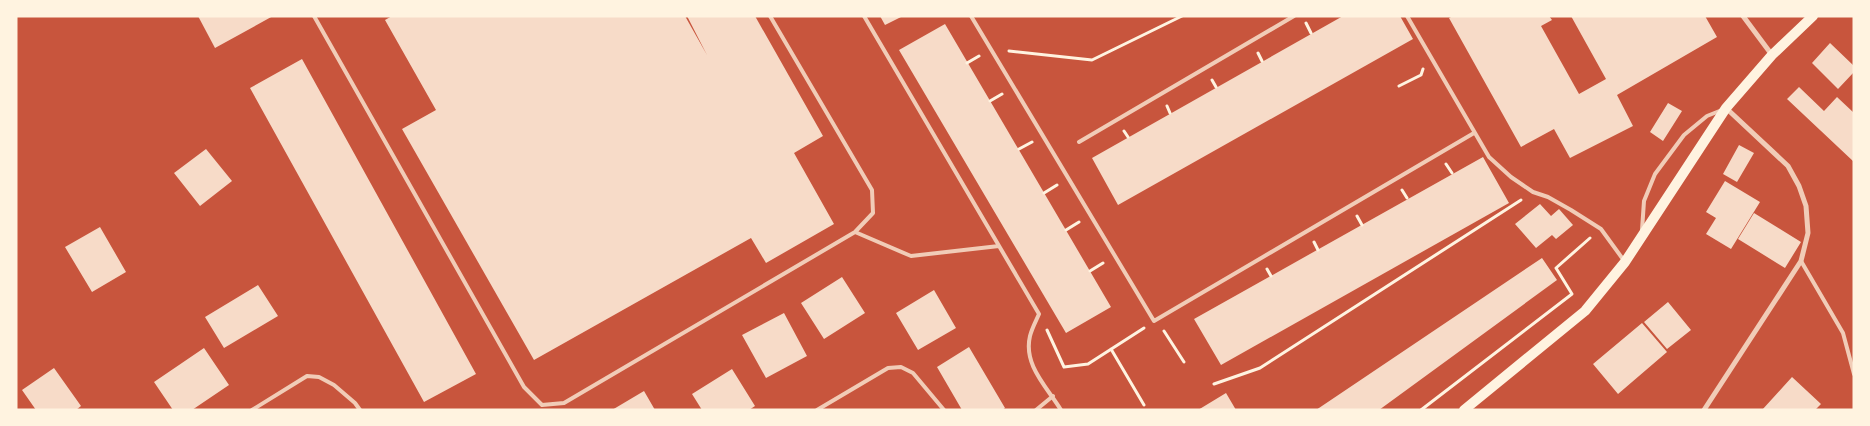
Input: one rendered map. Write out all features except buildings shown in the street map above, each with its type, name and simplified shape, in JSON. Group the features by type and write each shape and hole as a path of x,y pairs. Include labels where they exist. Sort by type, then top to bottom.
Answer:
{"main road":[{"path":"1464,410 1585,311 1624,262 1726,108 1772,55 1813,16"}],"street":[{"path":"1743,16 1772,55"},
{"path":"1704,410 1801,261 1808,233 1806,206 1799,186 1788,166 1726,108"}],"lane":[{"path":"314,16 524,387 542,405 564,403 855,232 873,213 872,190 770,16"},
{"path":"864,16 1039,314 1030,336 1029,352 1032,369 1053,396 1061,410"},
{"path":"971,16 1155,320 1474,133"},
{"path":"1079,142 1294,16"},
{"path":"1407,16 1489,157 1511,177 1533,192 1571,210 1601,229 1624,262"},
{"path":"1642,234 1644,201 1656,174 1684,135 1707,116 1726,108"},
{"path":"855,232 911,256 998,246"},
{"path":"1801,261 1843,333 1854,374"},
{"path":"817,410 888,368 901,367 913,374 944,410"},
{"path":"252,410 307,376 319,377 334,385 355,403 360,410"},
{"path":"1036,410 1053,396"}],"path":[{"path":"991,49 1092,60 1182,16"},
{"path":"1399,86 1421,75 1427,52"},
{"path":"1214,384 1260,368 1533,192"},
{"path":"1421,410 1572,294 1556,268 1601,229"},
{"path":"1039,314 1064,367 1088,364 1155,320 1184,362"},
{"path":"1111,349 1144,405"}]}
